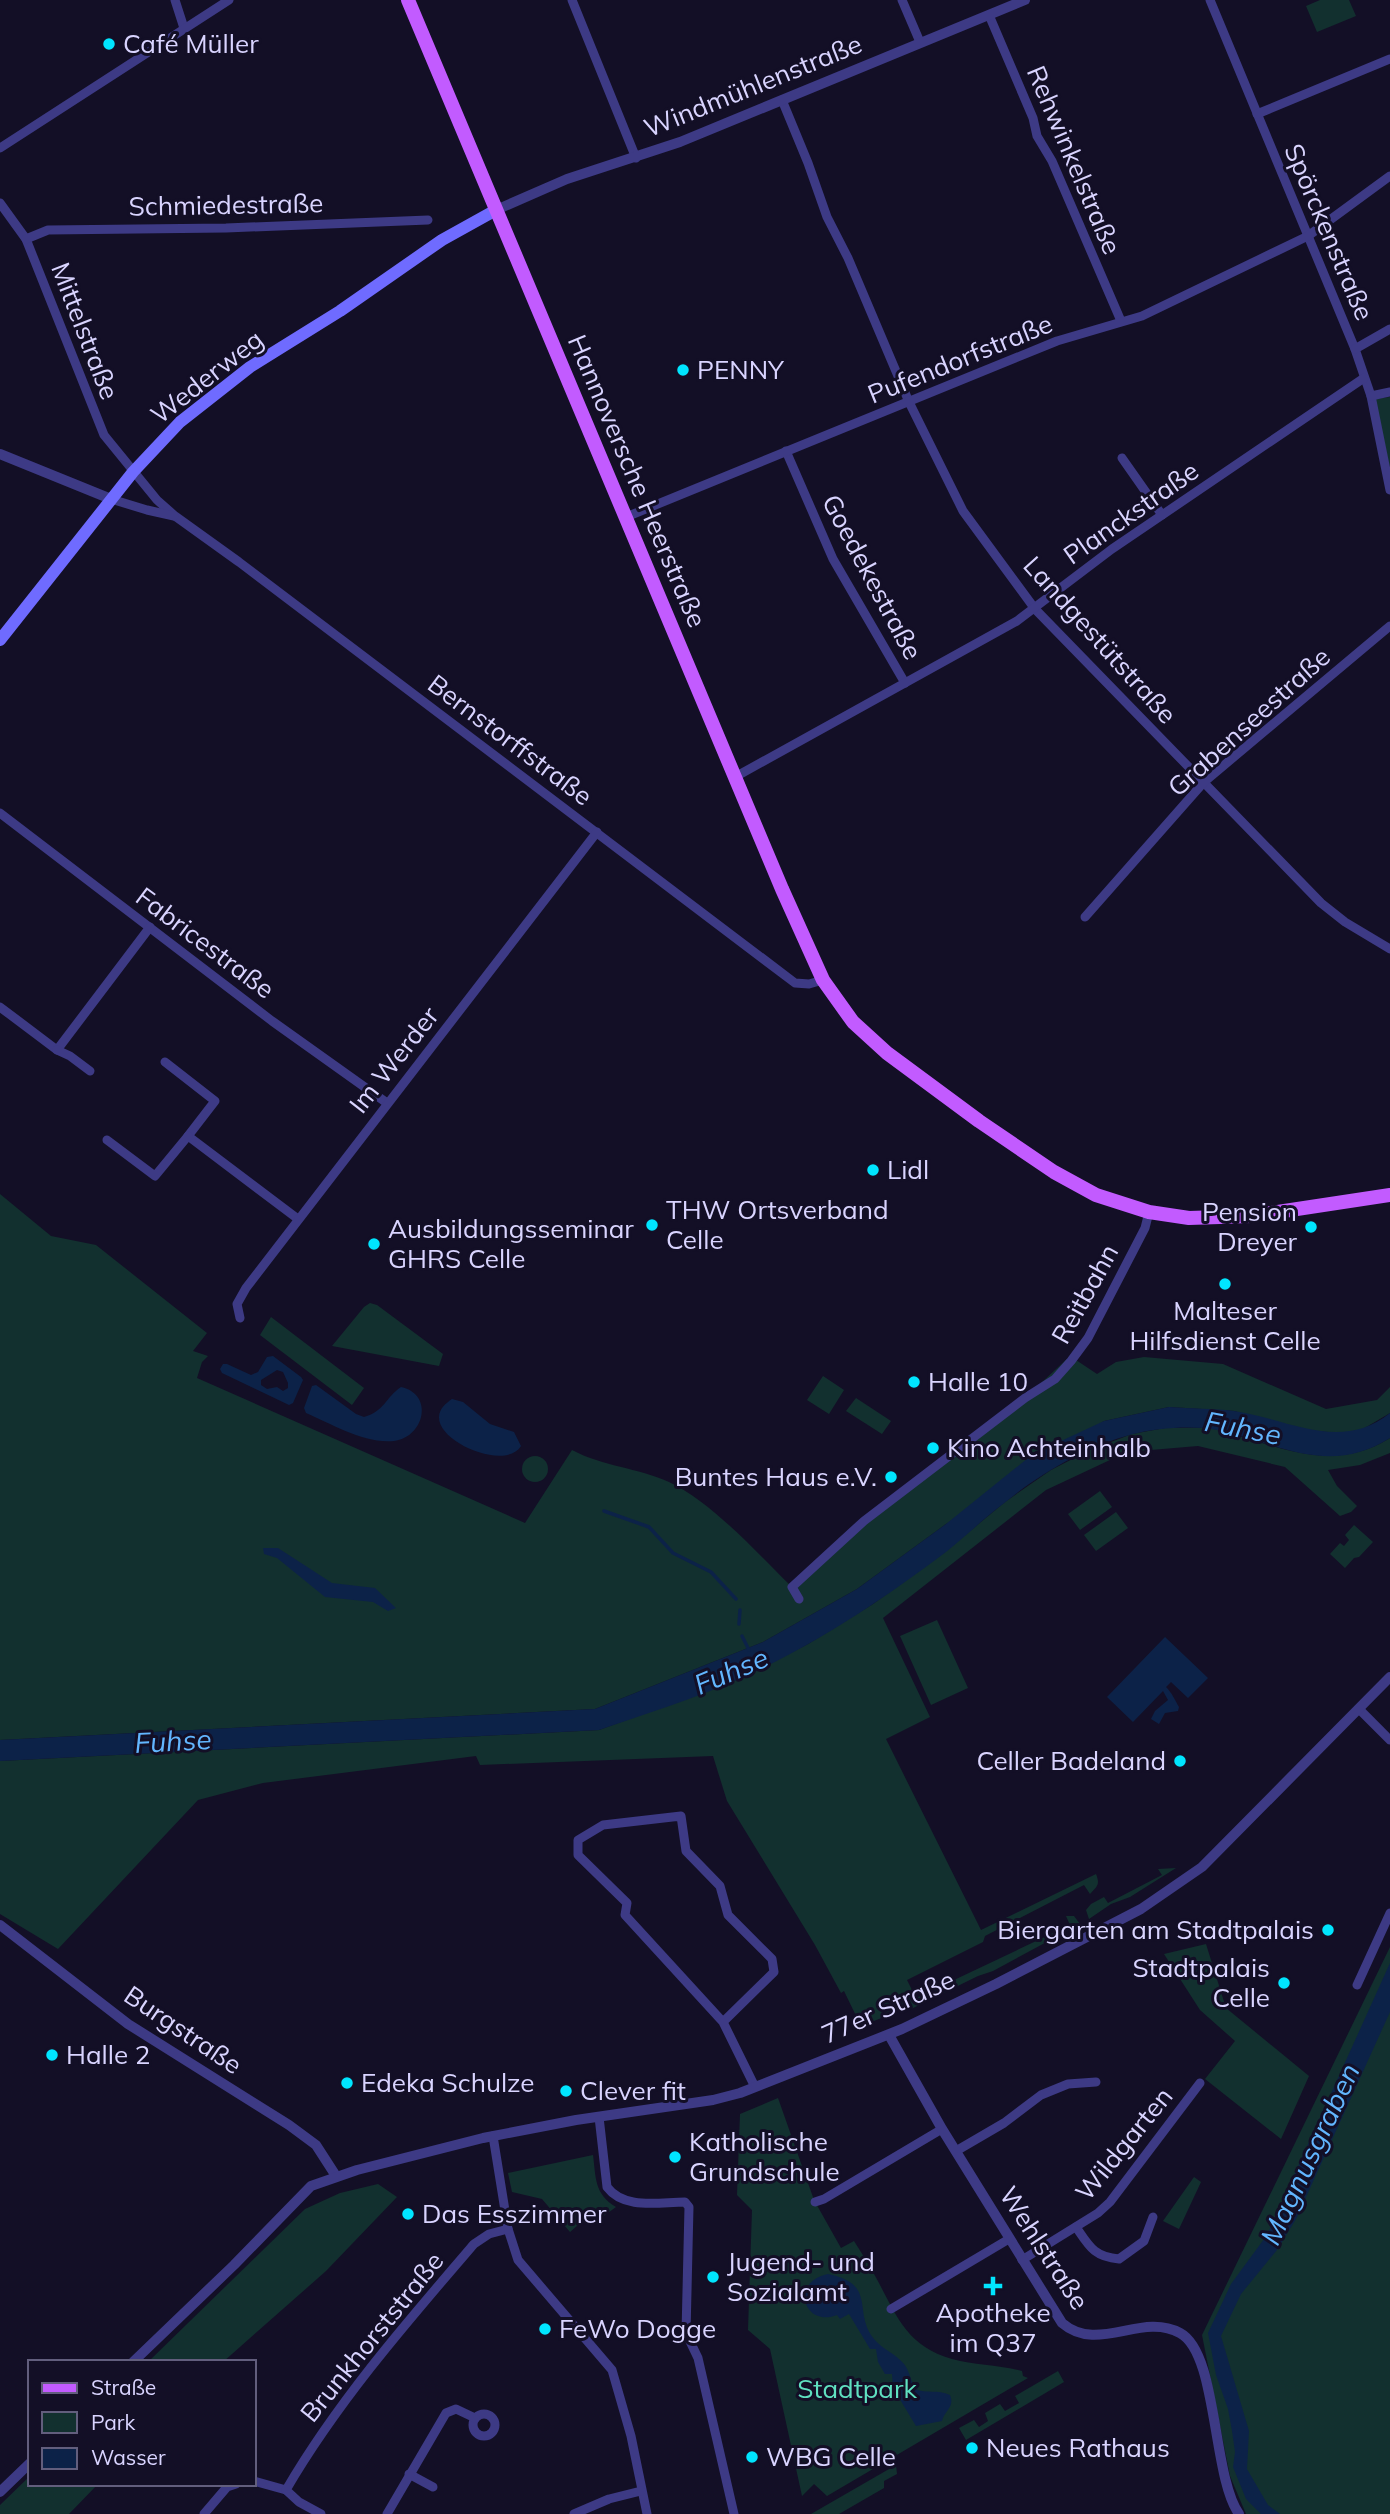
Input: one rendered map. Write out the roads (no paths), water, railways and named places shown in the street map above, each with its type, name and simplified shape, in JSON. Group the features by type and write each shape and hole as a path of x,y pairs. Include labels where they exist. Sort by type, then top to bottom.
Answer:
{"main road":[{"name":"Hannoversche Heerstraße","path":"408,0 782,889 823,980 853,1022 887,1053 979,1121 1064,1178 1096,1195 1149,1212 1189,1219 1220,1219 1390,1195"},
{"name":"Wederweg","path":"0,640 133,472 180,422 250,367 340,311 442,240 496,210"}],"street":[{"path":"175,0 184,28"},
{"path":"0,148 229,0"},
{"path":"902,0 920,42"},
{"name":"Windmühlenstraße","path":"496,210 568,179 636,158 1025,0"},
{"name":"Spörckenstraße","path":"1210,0 1355,349 1371,396 1390,490"},
{"path":"574,1 636,158"},
{"name":"Rehwinkelstraße","path":"989,15 1033,118 1037,135 1052,161 1121,321"},
{"path":"1257,114 1390,59"},
{"name":"Landgestütstraße","path":"782,100 827,217 848,258 909,402 963,511 1035,609 1321,903 1345,922 1390,949"},
{"name":"Pufendorfstraße","path":"626,517 1057,341 1142,316 1308,236 1390,176"},
{"name":"Mittelstraße","path":"0,203 26,239 104,435 133,472"},
{"name":"Schmiedestraße","path":"26,239 48,230 226,228 428,220"},
{"path":"1355,349 1390,329"},
{"name":"Planckstraße","path":"735,777 1035,609 1112,549 1364,378"},
{"path":"1371,396 1390,392"},
{"name":"Goedekestraße","path":"786,451 833,559 905,683"},
{"path":"0,454 111,499"},
{"path":"1122,458 1162,515"},
{"name":"Bernstorffstraße","path":"133,472 175,516 795,983 809,984 823,980"},
{"name":"Bernstorffstraße","path":"111,499 175,516"},
{"name":"Grabenseestraße","path":"1084,917 1204,782 1390,626"},
{"name":"Fabricestraße","path":"0,813 272,1021 387,1103"},
{"name":"Im Werder","path":"240,1318 237,1304 246,1288 597,832"},
{"path":"57,1050 150,927"},
{"path":"0,1007 90,1071"},
{"path":"107,1140 155,1176 215,1101 165,1062"},
{"path":"188,1136 298,1219"},
{"name":"Reitbahn","path":"799,1599 792,1587 864,1521 1055,1378 1071,1362 1088,1338 1145,1228 1149,1212"},
{"name":"77er Straße","path":"135,2360 311,2186 336,2176 493,2136 713,2100 755,2087 889,2035 996,1984 1141,1909 1202,1867 1390,1677"},
{"path":"1359,1709 1390,1740"},
{"path":"723,2022 774,1972 772,1959 728,1915 720,1886 686,1851 681,1816 603,1825 578,1840 578,1855 627,1903 625,1915 723,2022 755,2087"},
{"path":"1357,1985 1390,1913"},
{"name":"Burgstraße","path":"0,1925 128,2024 289,2125 316,2145 336,2176"},
{"name":"Wehlstraße","path":"889,2035 942,2129 1057,2318 1072,2330 1095,2337 1144,2327 1166,2328 1183,2334 1194,2344 1227,2485 1239,2514"},
{"path":"956,2151 1004,2123 1041,2095 1068,2084 1096,2082"},
{"name":"Wildgarten","path":"1022,2260 1098,2213 1110,2202 1200,2083"},
{"path":"598,2117 607,2187 614,2196 625,2201 685,2202 689,2207 686,2333 698,2358 734,2514"},
{"path":"815,2202 942,2129"},
{"path":"493,2136 508,2229 518,2260 612,2370 631,2436 646,2514"},
{"name":"Wildgarten","path":"1076,2227 1093,2250 1105,2258 1119,2259 1144,2241 1153,2217"},
{"name":"Brunkhorststraße","path":"286,2490 303,2460 345,2401 474,2244 489,2234 508,2229"},
{"path":"891,2309 1009,2239"},
{"path":"387,2514 446,2413 456,2409 475,2418"},
{"path":"0,2492 28,2465"},
{"path":"409,2474 433,2487"},
{"path":"256,2482 286,2490 299,2502 321,2514"},
{"path":"204,2514 230,2486"},
{"path":"574,2514 609,2499 641,2491"}],"water":[{"path":"273,1356 303,1380 293,1403 289,1405 222,1373 220,1369 223,1364 227,1364 251,1375 258,1372 267,1357","holes":["277,1370 283,1372 288,1383 288,1388 283,1391 277,1387 267,1389 261,1385 261,1380"]},
{"path":"316,1385 364,1417 381,1408 401,1387 418,1398 422,1415 419,1424 405,1438 383,1441 360,1436 306,1413 304,1408 312,1386"},
{"path":"452,1399 463,1402 490,1424 514,1432 521,1446 513,1453 502,1456 488,1455 474,1451 449,1436 442,1427 439,1414"},
{"name":"Fuhse","path":"1169,1407 1234,1411 1294,1426 1333,1432 1352,1431 1371,1425 1390,1413 1390,1438 1368,1449 1346,1455 1325,1456 1282,1449 1208,1428 1164,1429 1116,1439 1064,1462 1032,1482 919,1572 807,1644 722,1686 599,1730 0,1761 0,1740 595,1709 763,1642 857,1589 946,1524 1033,1454 1104,1421"},
{"path":"263,1548 278,1548 332,1583 375,1588 396,1608 388,1611 373,1602 325,1597 277,1558 264,1554"},
{"path":"1165,1637 1208,1678 1188,1698 1171,1682 1166,1687 1179,1707 1178,1711 1165,1713 1159,1724 1151,1719 1155,1711 1168,1700 1163,1691 1133,1722 1107,1697"},
{"name":"Magnusgraben","path":"1390,1963 1390,2012 1296,2219 1277,2250 1241,2294 1221,2336 1249,2431 1247,2469 1268,2505 1280,2514 1261,2514 1246,2499 1233,2467 1235,2452 1228,2409 1216,2375 1208,2333 1231,2284 1267,2235"},
{"path":"828,2274 843,2279 859,2292 868,2329 877,2343 904,2364 915,2389 950,2395 950,2406 942,2421 916,2426 893,2388 892,2374 885,2374 878,2362 876,2349 870,2349 849,2314 840,2319 837,2315 826,2317 809,2310 805,2294 808,2286"}],"waterway":[{"path":"604,1511 649,1527 673,1553 711,1572 736,1599"},
{"path":"739,1624 740,1610"},
{"name":"Fuhse","path":"742,1636 749,1650"}],"place":[{"name":"Café Müller","path":"109,44"},
{"name":"PENNY","path":"683,370"},
{"name":"Lidl","path":"873,1170"},
{"name":"THW Ortsverband Celle","path":"652,1225"},
{"name":"Pension Dreyer","path":"1311,1227"},
{"name":"Ausbildungsseminar GHRS Celle","path":"374,1244"},
{"name":"Malteser Hilfsdienst Celle","path":"1225,1284"},
{"name":"Halle 10","path":"914,1382"},
{"name":"Kino Achteinhalb","path":"933,1448"},
{"name":"Buntes Haus e.V.","path":"891,1477"},
{"name":"Celler Badeland","path":"1180,1761"},
{"name":"Biergarten am Stadtpalais","path":"1328,1930"},
{"name":"Stadtpalais Celle","path":"1284,1983"},
{"name":"Halle 2","path":"52,2055"},
{"name":"Edeka Schulze","path":"347,2083"},
{"name":"Clever fit","path":"566,2091"},
{"name":"Katholische Grundschule","path":"675,2157"},
{"name":"Das Esszimmer","path":"408,2214"},
{"name":"Jugend- und Sozialamt","path":"713,2277"},
{"name":"Apotheke im Q37","path":"993,2286"},
{"name":"FeWo Dogge","path":"545,2329"},
{"name":"Neues Rathaus","path":"972,2448"},
{"name":"WBG Celle","path":"752,2457"}],"park label":[{"name":"Stadtpark","path":"857,2389"}]}
